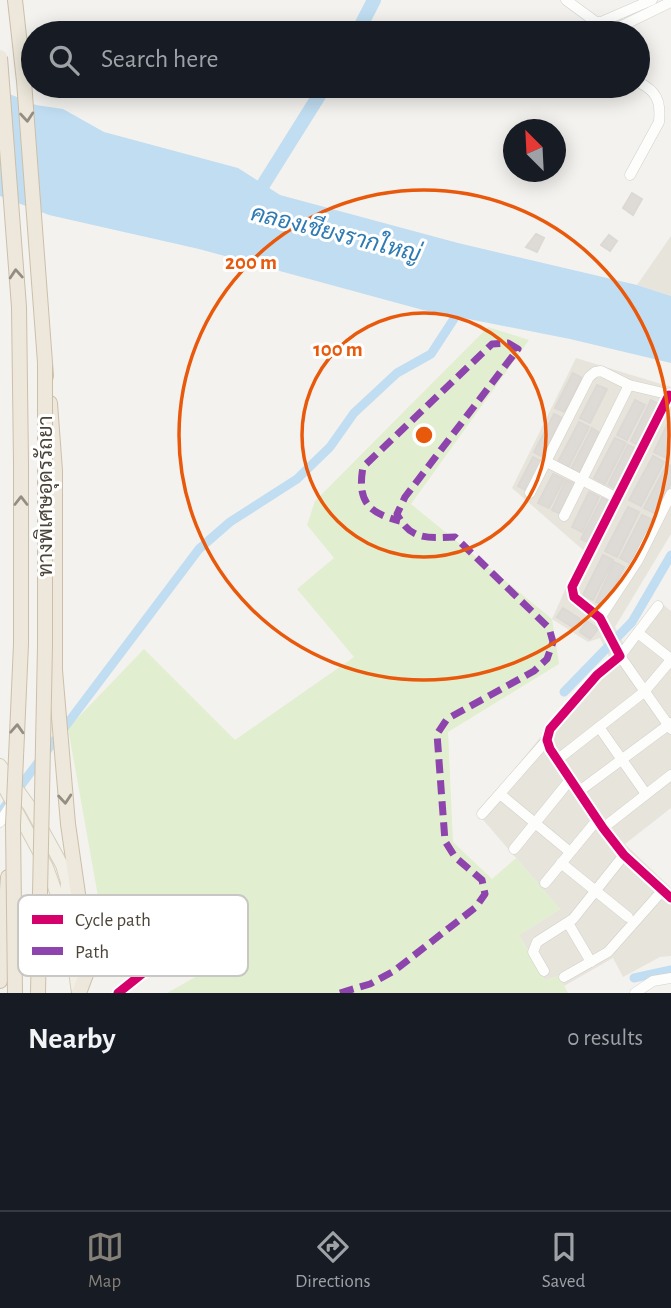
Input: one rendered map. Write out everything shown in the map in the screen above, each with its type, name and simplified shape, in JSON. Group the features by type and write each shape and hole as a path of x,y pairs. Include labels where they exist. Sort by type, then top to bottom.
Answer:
{"highway":[{"name":"ทางพิเศษอุดรรัถยา","path":"15,0 21,54"},
{"name":"ทางพิเศษอุดรรัถยา","path":"0,57 19,307 22,463 21,644 6,823 15,993"},
{"name":"ทางพิเศษอุดรรัถยา","path":"25,98 45,365 45,646 40,895"},
{"path":"45,365 55,471 55,670 68,824 78,895"},
{"path":"0,981 6,823"},
{"path":"78,993 85,976"}],"main road":[{"path":"0,765 30,807 62,865 67,882 66,895"},
{"path":"0,779 59,895"}],"street":[{"path":"566,0 595,21"},
{"path":"603,21 652,0"},
{"path":"632,21 671,2"},
{"path":"630,175 659,122 660,102 650,90"},
{"path":"530,493 589,377 595,372 601,371 629,385 670,395 571,593 600,618 617,651 670,726 578,792"},
{"path":"564,516 580,479 629,385"},
{"path":"547,462 617,498"},
{"path":"600,618 638,561 671,494"},
{"path":"482,814 547,740 550,729 617,651 638,633 659,606"},
{"path":"557,760 644,692 671,659 638,633"},
{"path":"599,727 646,794"},
{"path":"547,740 578,792 624,855 671,898"},
{"path":"545,883 570,852 600,824 671,775"},
{"path":"514,849 570,780"},
{"path":"500,794 570,852"},
{"path":"6,823 13,802"},
{"path":"544,971 534,952 537,942 568,923 624,855"},
{"path":"561,863 628,917"},
{"path":"564,977 608,952 662,891"},
{"path":"568,923 592,962"},
{"path":"118,993 139,976"},
{"path":"635,993 653,981 671,978"}],"shaded area":[{"path":"671,236 671,296 637,285"},
{"path":"576,358 671,387 671,534 615,627 624,644 659,601 671,611 671,808 625,844 671,888 671,956 660,957 623,977 613,958 564,986 559,976 545,980 519,935 560,909 478,814 591,675 610,659 600,638 588,642 552,619 583,550 512,488"}],"green space":[{"path":"488,327 529,340 411,504 552,619 559,664 448,732 453,842 492,879 516,858 560,909 519,935 545,980 559,976 568,993 167,993 197,976 248,976 248,895 98,895 68,728 144,649 235,740 354,657 297,589 334,558 307,525 315,501"}],"water":[{"name":"คลองเชียงรากใหญ่","path":"0,90 36,105 63,109 104,132 238,168 280,195 458,243 637,285 671,296 671,363 570,339 423,310 199,249 49,215 0,196"}],"building":[{"path":"632,193 642,199 633,215 623,208"},
{"path":"536,234 544,238 537,252 526,247"},
{"path":"609,235 617,241 610,251 601,245"},
{"path":"573,373 582,378 565,412 555,408"},
{"path":"597,385 607,389 590,423 580,418"},
{"path":"635,400 645,405 627,440 617,435"},
{"path":"651,400 660,405 640,446 631,441"},
{"path":"554,414 562,418 543,457 534,452"},
{"path":"671,417 671,447 666,458 654,452"},
{"path":"579,422 589,427 568,468 558,462"},
{"path":"592,428 600,433 580,473 571,469"},
{"path":"615,438 626,443 605,484 594,478"},
{"path":"628,445 637,449 617,489 608,485"},
{"path":"653,456 664,462 641,506 629,500"},
{"path":"533,457 542,462 527,491 518,486"},
{"path":"667,464 671,466 671,483 656,514 644,508"},
{"path":"553,474 564,479 549,508 538,503"},
{"path":"566,480 575,484 561,514 552,510"},
{"path":"589,492 599,497 582,532 572,527"},
{"path":"602,498 612,503 591,544 581,539"},
{"path":"628,507 639,512 617,557 605,551"},
{"path":"642,515 653,520 631,564 620,558"},
{"path":"603,555 613,560 593,600 583,595"},
{"path":"614,562 624,567 605,606 596,602"},
{"path":"563,608 580,619 574,628 557,617"},
{"path":"587,621 598,629 590,639 580,632"}],"waterway":[{"path":"363,21 374,0"},
{"name":"คลองเชียงรากใหญ่","path":"253,201 317,98"},
{"path":"0,813 199,549 230,522 297,479 330,447 354,413 397,373 431,354 461,308"},
{"path":"564,692 632,622 671,555"},
{"path":"634,978 671,970"}],"marked path":[{"path":"340,993 370,984 394,971 476,907 485,894 482,880 455,857 445,841 437,734 447,719 534,671 547,659 553,642 549,628 455,537 421,536 408,529 397,514 405,497 518,349 508,343 492,344 363,467 362,489 367,504 380,514 400,521"}],"cycle path":[{"path":"669,395 572,587 574,597 600,618 620,656 597,675 550,729 547,740 550,749 624,855 671,898"},
{"path":"118,993 139,976"}]}
